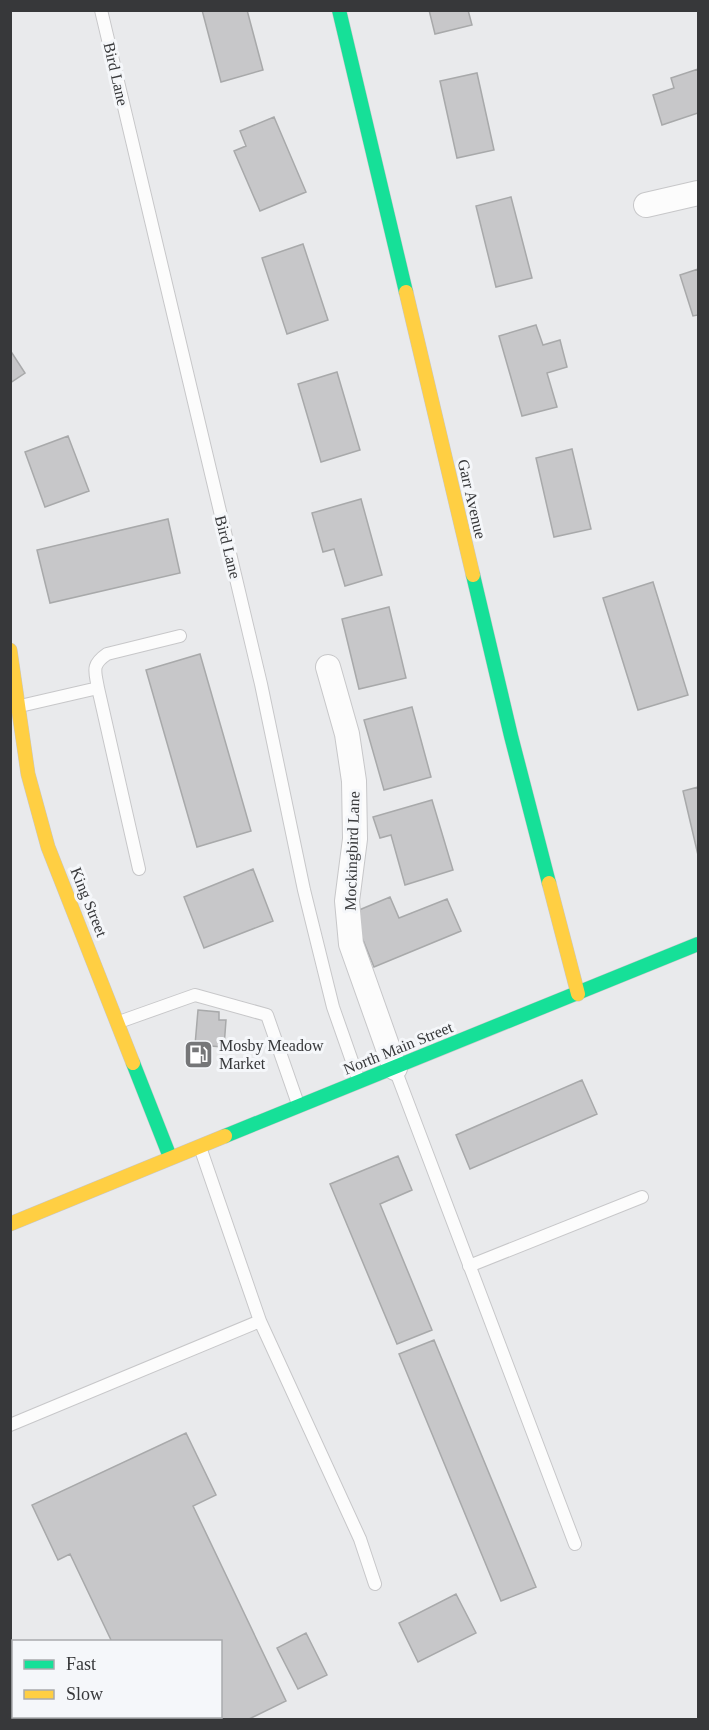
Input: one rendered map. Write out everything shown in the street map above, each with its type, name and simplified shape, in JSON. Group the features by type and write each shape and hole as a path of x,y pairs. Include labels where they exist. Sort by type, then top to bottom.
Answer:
{"street":[{"name":"Garr Avenue","path":"339,10 511,736 578,994"},
{"path":"646,205 699,193"},
{"name":"King Street","path":"10,650 28,774 48,847 170,1157"},
{"name":"Mockingbird Lane","path":"328,667 347,734 354,781 355,839 347,901 351,944 395,1068"},
{"name":"North Main Street","path":"10,1224 170,1157 699,944"}],"lane":[{"name":"Bird Lane","path":"101,10 261,684 309,911 333,1007 359,1082"},
{"path":"139,869 95,668 98,660 106,654 180,636"},
{"path":"18,706 98,688"},
{"path":"118,1022 195,995 267,1015 298,1105"},
{"path":"395,1068 574,1544"},
{"path":"200,1145 260,1321 360,1539 375,1584"},
{"path":"469,1266 642,1197"},
{"path":"10,1425 260,1321"}],"building":[{"path":"202,10 247,10 263,70 221,82"},
{"path":"429,10 468,10 472,25 435,34"},
{"path":"698,69 698,113 662,125 653,95 674,88 671,78"},
{"path":"477,73 494,150 457,158 440,81"},
{"path":"274,117 306,192 260,211 234,151 246,146 240,131"},
{"path":"511,197 532,278 496,287 476,206"},
{"path":"303,244 328,320 287,334 262,258"},
{"path":"698,269 698,315 693,316 680,275"},
{"path":"536,325 543,345 560,340 567,367 547,373 557,407 522,416 499,336"},
{"path":"10,350 25,373 10,383"},
{"path":"337,372 360,450 321,462 298,384"},
{"path":"68,436 89,491 45,507 25,452"},
{"path":"572,449 591,529 554,537 536,458"},
{"path":"361,499 382,575 345,586 334,549 323,552 312,513"},
{"path":"168,519 180,573 50,603 37,550"},
{"path":"653,582 688,695 638,710 603,598"},
{"path":"389,607 406,678 359,689 342,619"},
{"path":"200,654 251,831 197,847 146,670"},
{"path":"412,707 431,777 384,790 364,720"},
{"path":"698,787 698,855 683,791"},
{"path":"432,800 453,870 405,885 391,835 380,838 373,817"},
{"path":"253,869 273,921 204,948 184,897"},
{"path":"390,897 399,918 447,899 461,931 374,967 352,913"},
{"path":"198,1010 219,1012 219,1020 226,1020 224,1047 195,1045"},
{"path":"582,1080 597,1114 470,1169 456,1135"},
{"path":"398,1156 412,1190 380,1204 432,1330 397,1344 330,1184"},
{"path":"434,1340 536,1587 501,1601 399,1354"},
{"path":"186,1433 216,1495 193,1506 286,1701 247,1720 148,1720 148,1718 222,1718 222,1640 111,1640 70,1554 58,1560 32,1505"},
{"path":"456,1594 476,1633 418,1662 399,1623"},
{"path":"306,1633 327,1675 298,1689 277,1648"}],"traffic: fast":[{"path":"339,10 406,292"},
{"path":"473,575 549,883"},
{"path":"225,1136 698,944"},
{"path":"133,1063 170,1157"}],"traffic: slow":[{"path":"406,292 473,575"},
{"path":"10,650 28,774 48,847 133,1063"},
{"path":"549,883 578,994"},
{"path":"10,1224 225,1136"}],"place":[{"name":"Mosby Meadow Market","path":"198,1054"}]}
